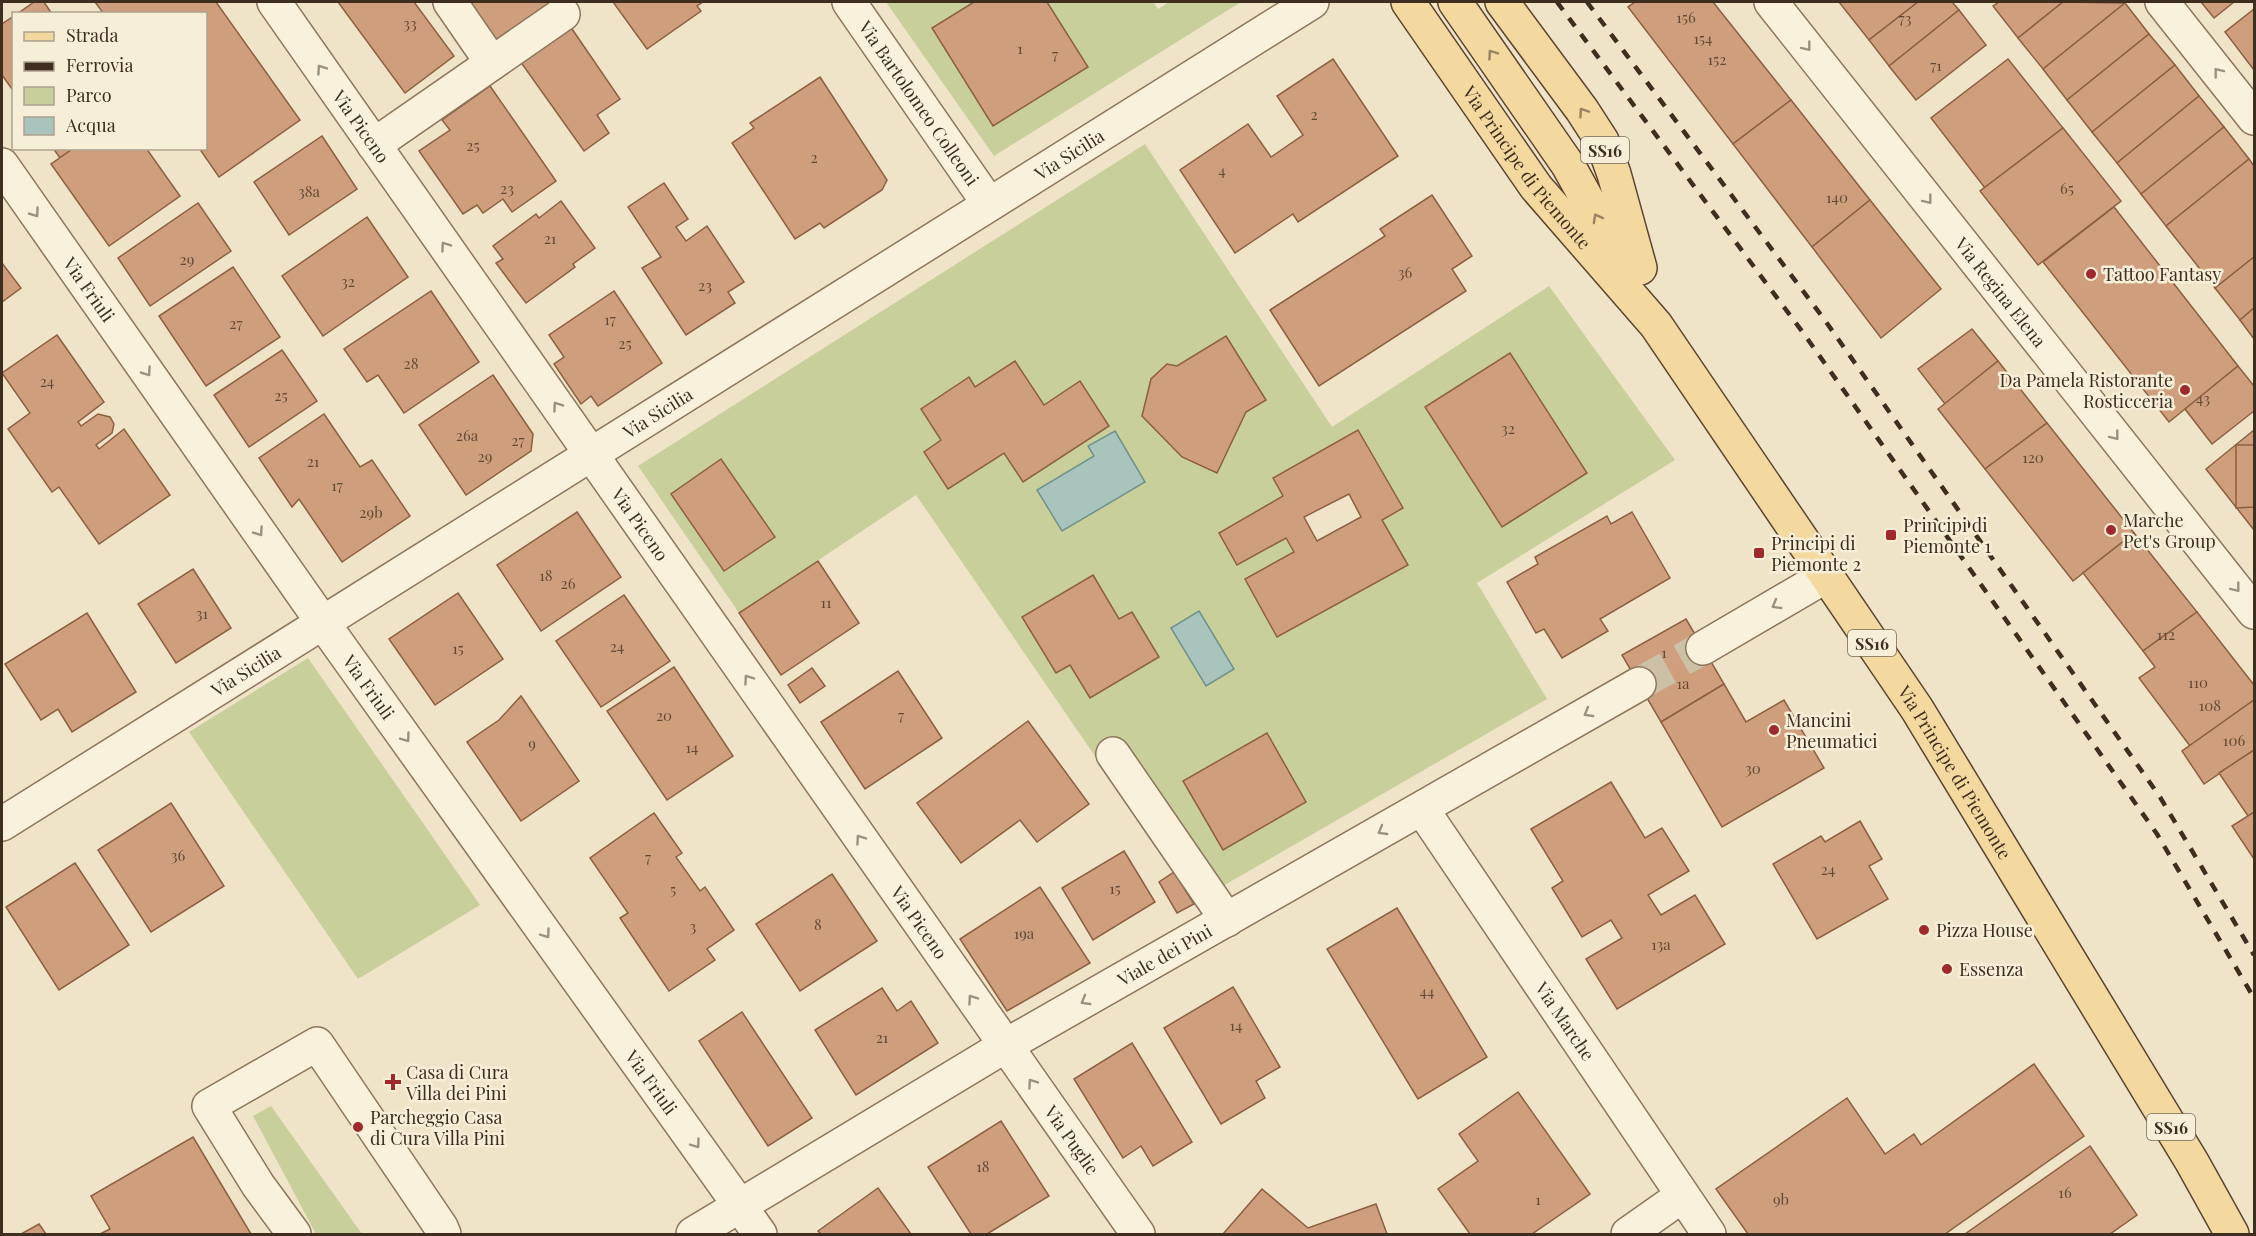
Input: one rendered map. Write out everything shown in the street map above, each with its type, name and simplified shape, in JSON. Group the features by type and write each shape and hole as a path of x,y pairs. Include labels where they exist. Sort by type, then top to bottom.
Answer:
{"main road":[{"name":"Via Principe di Piemonte","path":"1408,2 1536,187 1656,325 1917,709 2192,1162 2232,1234"},
{"path":"1455,2 1568,165 1656,325"},
{"name":"Via Principe di Piemonte","path":"1502,2 1582,110 1602,141 1614,174 1656,325"}],"street":[{"name":"Via Piceno","path":"273,2 1005,1046"},
{"path":"450,2 492,63"},
{"name":"Via Bartolomeo Colleoni","path":"849,2 989,204"},
{"name":"Via Sicilia","path":"2,824 1312,2"},
{"name":"Via Regina Elena","path":"1771,2 2254,612"},
{"path":"2162,2 2254,118"},
{"path":"374,145 563,14"},
{"name":"Via Friuli","path":"2,165 323,622 760,1234"},
{"path":"1703,648 1827,576"},
{"name":"Viale dei Pini","path":"693,1234 1005,1046 1639,684"},
{"path":"1113,754 1227,920"},
{"name":"Via Marche","path":"1422,809 1709,1234"},
{"path":"294,1234 258,1185 209,1106 317,1044 444,1234"},
{"name":"Via Puglie","path":"1005,1046 1138,1234"},
{"path":"1628,1234 1682,1196"}],"green space":[{"path":"886,2 974,2 932,28 993,126 1088,67 1047,2 1153,2 1158,9 1169,2 1241,2 994,156"},
{"path":"1145,144 1332,427 1549,286 1675,460 1477,583 1547,699 1223,886 1099,762 916,495 739,613 638,466","holes":["1510,353 1587,473 1502,527 1426,407","1015,361 1044,405 1080,381 1109,426 1023,482 1004,453 948,489 924,452 941,440 921,409 969,378 975,387","1177,366 1266,400 1246,412 1217,473 1182,457 1142,416 1151,379","1358,430 1402,508 1382,520 1408,565 1277,637 1245,579 1294,552 1286,538 1237,565 1219,533 1283,496 1274,478","1095,456 1062,531 1037,490","722,459 775,537 724,571 671,494","1093,575 1119,619 1132,612 1159,657 1091,698 1070,665 1056,673 1022,617","1267,734 1306,802 1223,849"]},
{"path":"308,658 480,905 358,979 189,732"},
{"path":"271,1106 362,1234 316,1234 253,1116"}],"water":[{"path":"1115,431 1145,482 1062,531 1037,490 1094,456 1088,446"},
{"path":"1199,611 1234,669 1206,686 1171,628"}],"building":[{"path":"34,2 44,2 51,12 20,12"},
{"path":"95,2 216,2 300,120 219,177 200,150 207,150 207,12 102,12"},
{"path":"338,2 414,2 454,56 405,93"},
{"path":"462,2 556,2 493,45"},
{"path":"613,2 703,2 697,6 701,11 647,49"},
{"path":"974,2 1047,2 1088,67 993,126 932,28"},
{"path":"1635,2 1713,2 1791,100 1733,144 1628,7"},
{"path":"1839,2 1918,2 1869,40"},
{"path":"1918,2 1952,2 1959,10 1889,66 1869,40"},
{"path":"1999,2 2063,2 2018,38 1993,6"},
{"path":"2063,2 2125,3 2043,69 2018,38"},
{"path":"2201,2 2234,2 2214,18"},
{"path":"2125,3 2149,34 2067,100 2043,69"},
{"path":"2254,9 2254,70 2225,32"},
{"path":"1959,10 1986,45 1916,100 1889,66"},
{"path":"12,17 12,89 2,75 2,24"},
{"path":"570,26 620,99 597,115 609,133 584,151 520,61"},
{"path":"2149,34 2175,65 2092,132 2067,100"},
{"path":"1333,59 1398,156 1298,222 1293,214 1235,253 1180,170 1248,124 1271,157 1303,135 1277,96"},
{"path":"2008,59 2063,128 1985,188 1931,118"},
{"path":"2175,65 2199,96 2117,163 2092,132"},
{"path":"820,77 887,180 882,190 824,228 820,223 795,239 732,143 754,128 750,123"},
{"path":"490,86 556,181 512,212 503,199 483,213 477,205 463,214 419,151 450,130 442,120"},
{"path":"2199,96 2224,127 2141,194 2117,163"},
{"path":"1791,100 1870,200 1812,247 1733,144"},
{"path":"2224,127 2249,159 2166,226 2141,194"},
{"path":"2063,128 2121,201 2038,265 1980,191"},
{"path":"322,136 357,189 289,235 254,182"},
{"path":"54,150 71,150 60,158"},
{"path":"71,150 147,150 180,196 109,246 51,164"},
{"path":"2249,159 2254,166 2254,257 2215,288 2166,226"},
{"path":"664,183 688,219 676,227 686,241 707,226 744,282 728,292 735,303 686,335 642,268 661,257 628,207"},
{"path":"1432,195 1472,256 1452,269 1466,291 1319,386 1270,310 1385,236 1380,229"},
{"path":"1870,200 1941,289 1881,338 1812,247"},
{"path":"561,201 595,248 573,264 575,267 526,303 496,263 503,259 493,246 536,214 539,218"},
{"path":"198,203 231,251 150,306 118,258"},
{"path":"2114,207 2238,366 2169,422 2043,262"},
{"path":"367,217 408,277 323,336 282,276"},
{"path":"2254,257 2254,308 2240,320 2215,288"},
{"path":"2,263 21,288 2,302"},
{"path":"233,267 280,337 206,386 159,316"},
{"path":"431,291 479,362 404,413 378,375 367,382 344,349"},
{"path":"614,291 662,363 598,406 591,396 581,404 554,364 564,357 549,335"},
{"path":"2254,308 2254,339 2240,320"},
{"path":"1972,329 1998,361 1945,404 1918,369"},
{"path":"57,335 104,402 78,422 81,426 98,414 110,417 114,424 112,433 96,445 99,449 124,429 170,495 99,544 59,487 52,492 8,429 30,413 2,373"},
{"path":"1226,336 1266,400 1246,412 1217,473 1182,457 1142,416 1151,379 1167,364 1177,366"},
{"path":"282,350 317,401 249,447 214,395"},
{"path":"1510,353 1587,473 1502,527 1425,407"},
{"path":"1015,361 1044,405 1080,381 1109,426 1023,482 1004,453 948,489 924,452 941,440 921,409 969,377 975,387"},
{"path":"1998,361 2047,423 1985,469 1938,409"},
{"path":"2238,366 2254,386 2254,411 2212,444 2185,409"},
{"path":"493,375 533,434 531,451 466,495 419,425"},
{"path":"324,414 360,467 372,460 410,516 342,562 299,499 292,507 259,458"},
{"path":"2047,423 2134,533 2073,581 1985,469"},
{"path":"1358,430 1403,508 1382,520 1408,565 1277,637 1245,579 1294,552 1286,538 1237,565 1219,533 1283,496 1273,478","holes":["1349,494 1361,517 1317,541 1304,517"]},
{"path":"2254,430 2254,530 2206,469"},
{"path":"2236,445 2254,445 2254,507 2236,508"},
{"path":"721,459 775,537 724,571 671,494"},
{"path":"577,512 621,577 541,631 497,565"},
{"path":"1632,512 1670,578 1600,619 1608,631 1562,658 1544,629 1536,633 1507,582 1538,564 1535,557 1607,516 1611,524"},
{"path":"2134,533 2197,612 2143,651 2083,573"},
{"path":"818,561 859,623 781,675 739,613"},
{"path":"193,569 231,628 176,663 138,604"},
{"path":"1093,575 1119,619 1132,612 1159,657 1090,698 1070,665 1056,673 1022,617"},
{"path":"458,593 503,659 435,705 389,639"},
{"path":"624,595 670,661 601,707 556,641"},
{"path":"2197,612 2254,685 2254,700 2190,746 2139,678 2155,667 2143,651"},
{"path":"87,613 136,692 72,732 58,709 41,720 5,664"},
{"path":"1686,619 1724,684 1661,722 1622,655"},
{"path":"674,667 733,756 667,800 607,711"},
{"path":"812,668 825,686 800,703 788,685"},
{"path":"898,671 942,738 865,789 821,722"},
{"path":"1724,684 1746,722 1784,700 1824,768 1722,827 1661,722"},
{"path":"521,696 579,781 521,821 467,742 499,720"},
{"path":"2254,700 2254,750 2204,784 2182,751"},
{"path":"1028,721 1089,804 1037,842 1020,820 961,863 917,803"},
{"path":"1267,733 1306,802 1223,850 1183,781"},
{"path":"2254,750 2254,812 2248,816 2219,773"},
{"path":"1611,782 1645,838 1662,828 1689,871 1648,895 1661,915 1695,895 1725,944 1617,1009 1586,959 1622,938 1611,920 1582,937 1552,888 1563,881 1531,829"},
{"path":"171,803 224,886 151,932 98,850"},
{"path":"2254,812 2254,859 2232,826"},
{"path":"654,813 682,853 676,857 700,891 705,887 734,930 707,949 715,960 669,991 620,918 628,913 590,858"},
{"path":"1860,821 1882,859 1869,866 1888,899 1817,939 1773,864 1821,836 1825,842"},
{"path":"1124,851 1155,902 1093,940 1062,888"},
{"path":"75,863 129,945 59,990 6,907"},
{"path":"1174,872 1194,904 1177,913 1159,882"},
{"path":"832,874 877,941 800,991 756,924"},
{"path":"1040,887 1090,963 1007,1011 960,939"},
{"path":"1397,908 1487,1057 1418,1099 1327,949"},
{"path":"1233,987 1280,1067 1256,1081 1265,1098 1221,1124 1164,1028"},
{"path":"882,988 897,1011 911,1001 938,1043 856,1095 815,1030"},
{"path":"742,1012 812,1118 768,1146 699,1041"},
{"path":"1132,1043 1192,1142 1153,1166 1141,1146 1123,1158 1074,1079"},
{"path":"2034,1064 2084,1136 1945,1234 1748,1234 1716,1189 1847,1098 1885,1154 1914,1134 1921,1145"},
{"path":"1518,1092 1590,1194 1532,1234 1470,1234 1438,1189 1478,1161 1459,1134"},
{"path":"1001,1121 1049,1196 987,1234 971,1234 928,1167"},
{"path":"193,1137 251,1234 100,1234 110,1229 91,1196"},
{"path":"2090,1146 2137,1215 2110,1234 1965,1234"},
{"path":"878,1188 911,1234 821,1234 818,1231"},
{"path":"1262,1189 1308,1228 1376,1204 1387,1234 1223,1234"},
{"path":"39,1224 46,1234 21,1234"}],"tunnel":[{"path":"1639,684 1703,648"}],"railway":[{"path":"1557,2 1804,334 2157,834 2254,998"},
{"path":"1587,2 1824,319 2160,797 2254,955"}],"place":[{"name":"Tattoo Fantasy","path":"2091,274"},
{"name":"Da Pamela Ristorante Rosticceria","path":"2185,390"},
{"name":"Marche Pet's Group","path":"2111,530"},
{"name":"Principi di Piemonte 1","path":"1891,535"},
{"name":"Principi di Piemonte 2","path":"1759,553"},
{"name":"Mancini Pneumatici","path":"1774,730"},
{"name":"Pizza House","path":"1924,930"},
{"name":"Essenza","path":"1947,969"},
{"name":"Casa di Cura Villa dei Pini","path":"393,1082"},
{"name":"Parcheggio Casa di Cura Villa Pini","path":"358,1127"}]}
